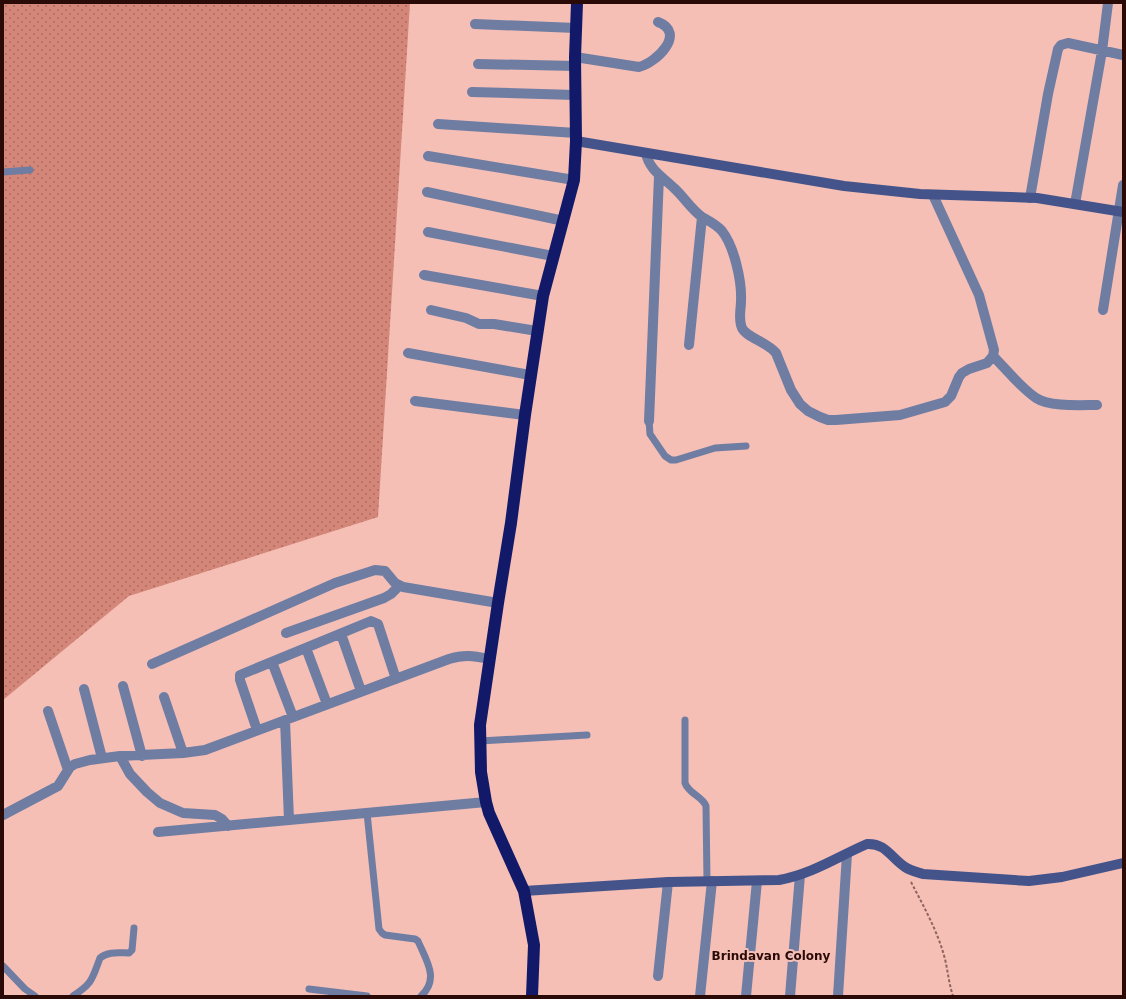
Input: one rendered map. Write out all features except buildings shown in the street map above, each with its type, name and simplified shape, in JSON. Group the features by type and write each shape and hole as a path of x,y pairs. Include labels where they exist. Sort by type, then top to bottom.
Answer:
{"highway":[{"path":"532,996 534,945 524,892 489,813 486,802 481,772 480,725 511,523 530,375 543,296 574,180 576,137 575,62 577,3"}],"street":[{"path":"1075,204 1102,51 1108,3"},
{"path":"478,64 575,62 639,66 646,65 653,60 669,42 670,35 668,29 664,24 658,22"},
{"path":"475,24 576,28"},
{"path":"1030,198 1058,48 1061,45 1068,43 1123,55"},
{"path":"472,92 575,95"},
{"path":"438,124 576,137 646,153 844,186 933,195 1030,198 1121,212"},
{"path":"646,153 651,165 659,176 673,187 702,217 721,230 729,245 739,276 741,291 740,322 742,329 746,334 772,348 776,353 794,396 808,411 828,420 900,415 945,402 951,396 962,372 987,363 993,356 994,350 979,295 933,195"},
{"path":"428,156 574,180"},
{"path":"649,422 659,176"},
{"path":"1103,310 1121,212 1123,185"},
{"path":"427,192 564,220"},
{"path":"689,346 702,217"},
{"path":"428,232 553,256"},
{"path":"424,275 543,296"},
{"path":"431,310 466,318 479,324 494,324 537,331"},
{"path":"408,353 530,375"},
{"path":"993,356 1024,387 1042,401 1097,405"},
{"path":"415,401 525,415"},
{"path":"152,664 335,583 376,570 385,571 399,586 498,603"},
{"path":"286,633 384,598 391,594 399,586"},
{"path":"257,730 239,676 241,673 272,662 371,621 378,624 396,679"},
{"path":"341,634 361,692"},
{"path":"306,648 327,704"},
{"path":"3,815 58,786 70,766 75,764 120,756 183,754 205,750 461,655 489,659"},
{"path":"272,662 289,718 289,820"},
{"path":"123,686 142,756"},
{"path":"84,689 102,758"},
{"path":"164,697 183,754"},
{"path":"48,711 68,770"},
{"path":"120,756 130,774 160,803 183,813 215,815 222,819 228,826"},
{"path":"158,832 486,802"},
{"path":"524,892 668,882 778,880 800,875 867,844 879,845 904,866 912,871 923,874 1029,881 1062,877 1123,863"},
{"path":"838,996 847,854"},
{"path":"790,996 800,875"},
{"path":"746,996 758,880"},
{"path":"700,996 710,881"},
{"path":"658,976 668,882"}],"lane":[{"path":"3,172 30,170"},
{"path":"649,422 650,434 666,456 671,460 676,460 715,448 746,446"},
{"path":"684,720 686,783 687,788 704,801 706,806 710,881"},
{"path":"480,741 587,735"},
{"path":"367,813 379,929 385,935 418,941 431,973 431,980 427,991 421,996"},
{"path":"73,996 91,982 100,958 103,955 129,952 132,950 134,928"},
{"path":"3,966 25,989 35,996"},
{"path":"309,989 367,996"}],"path":[{"path":"904,866 934,929 945,959 953,996"}],"shaded area":[{"path":"3,3 410,3 378,517 129,596 3,700"}],"district":[{"name":"Brindavan Colony","path":"771,956"}]}
